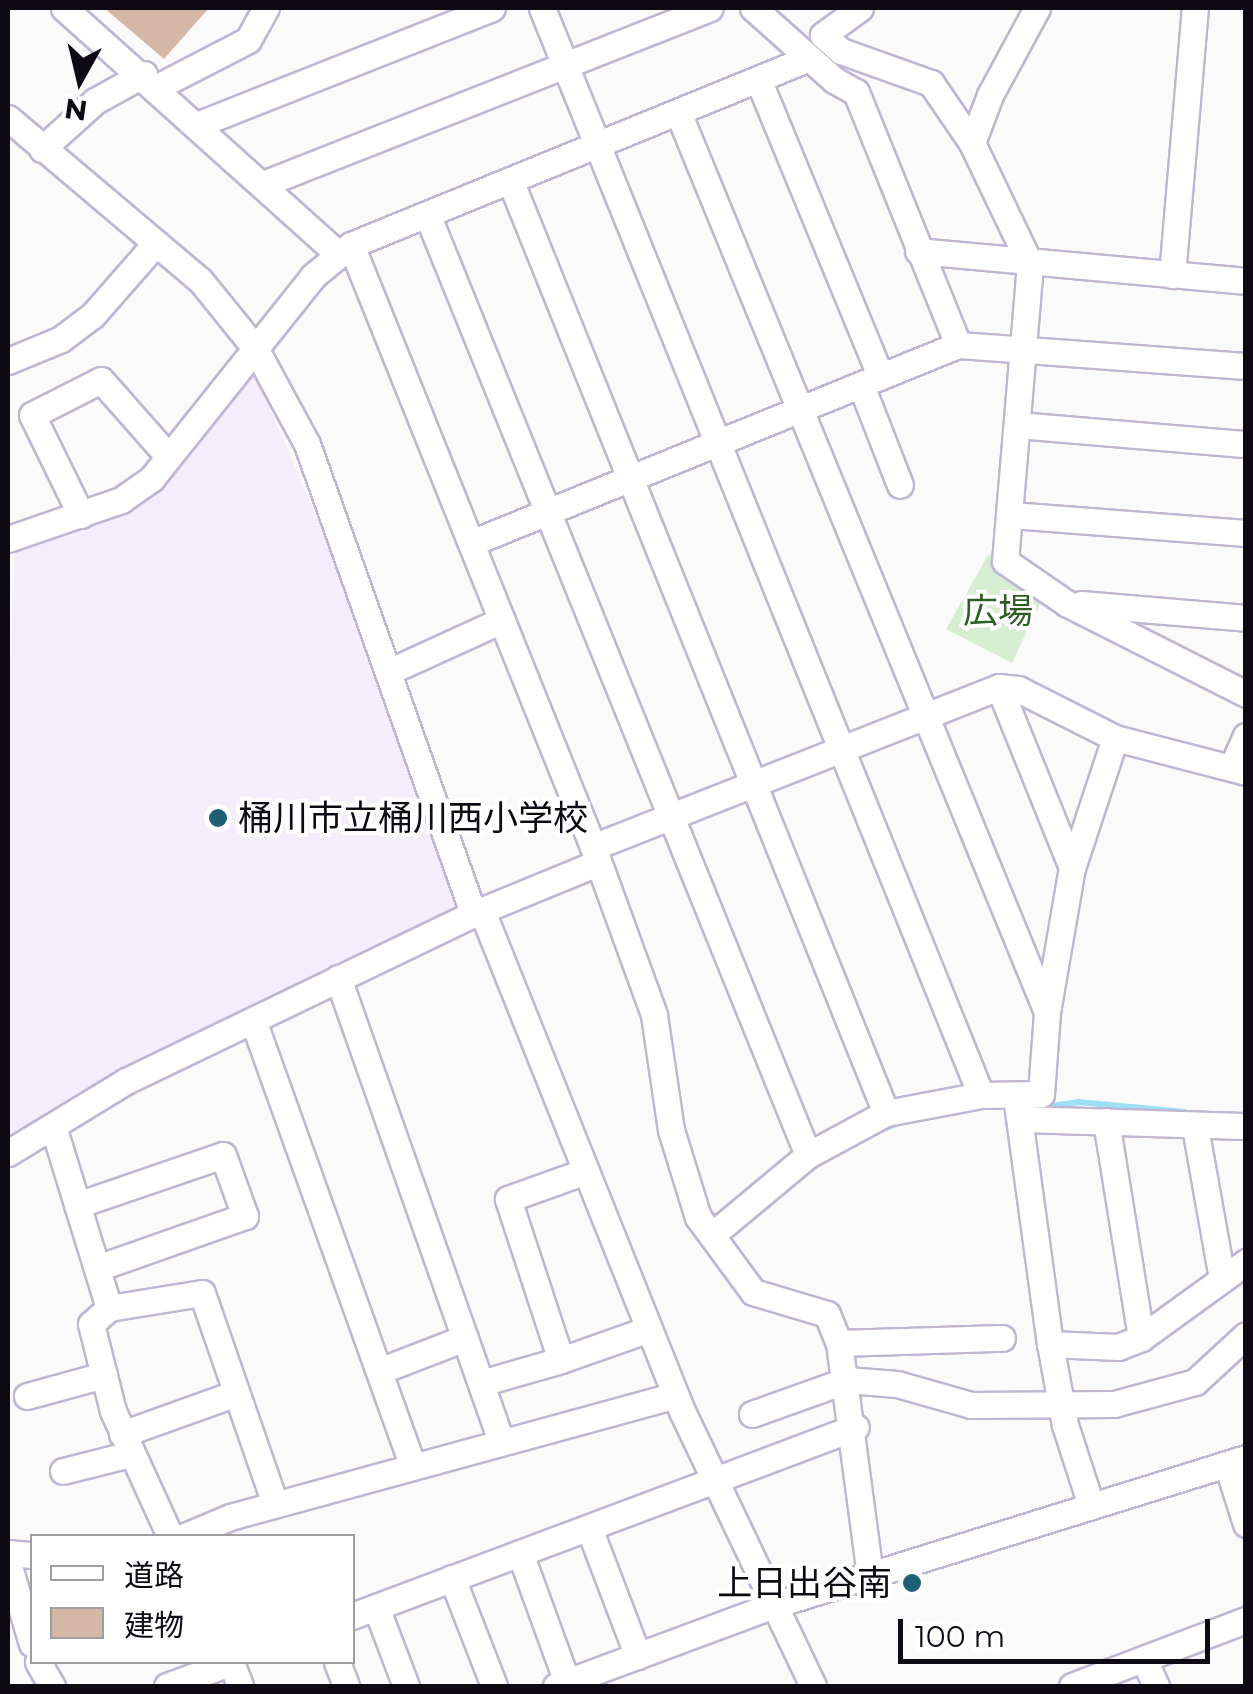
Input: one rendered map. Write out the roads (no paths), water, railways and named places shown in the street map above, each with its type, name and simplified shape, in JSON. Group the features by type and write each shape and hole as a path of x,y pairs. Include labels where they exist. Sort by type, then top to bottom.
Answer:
{"street":[{"path":"64,8 152,80 263,184 344,249 471,543 654,1015 671,1130 698,1216 753,1292 827,1314 840,1343 856,1427 870,1576"},
{"path":"42,148 94,100 248,40 266,8"},
{"path":"199,124 492,8"},
{"path":"542,8 981,1096"},
{"path":"263,184 710,8"},
{"path":"752,8 809,58 856,92 958,345"},
{"path":"860,8 823,36 841,51 931,83 972,143 1030,264 1005,562 1066,603 1246,694"},
{"path":"972,143 990,95 1038,8"},
{"path":"1172,275 1195,8"},
{"path":"8,538 121,500 168,456 255,348 344,249 809,58"},
{"path":"758,79 871,381 900,485"},
{"path":"678,112 922,719 1047,1012"},
{"path":"8,120 200,280 255,348 307,444 478,912 675,1394 812,1686"},
{"path":"510,180 886,1113"},
{"path":"427,214 808,1155"},
{"path":"8,361 61,339 92,316 156,243"},
{"path":"918,251 1246,281"},
{"path":"471,543 958,345 1246,366"},
{"path":"81,515 32,415 101,380 168,456"},
{"path":"1018,424 1246,444"},
{"path":"1011,514 1246,534"},
{"path":"1066,603 1246,618"},
{"path":"388,672 502,620"},
{"path":"999,688 1072,868"},
{"path":"8,1153 253,1020 671,817 999,688 1018,689 1114,738 1239,769 1246,736"},
{"path":"1018,1107 1041,1094 1047,1012 1072,868 1114,738"},
{"path":"338,978 501,1440"},
{"path":"253,1020 412,1465"},
{"path":"712,1235 808,1155 886,1113 981,1096 1018,1107 1106,1121 1246,1126"},
{"path":"1018,1107 1050,1344 1062,1406 1091,1505"},
{"path":"1106,1121 1141,1338"},
{"path":"53,1126 109,1308"},
{"path":"1194,1127 1222,1278"},
{"path":"78,1205 223,1155 245,1216 96,1268"},
{"path":"560,1360 508,1199 586,1171"},
{"path":"1050,1344 1118,1346 1141,1338 1246,1262"},
{"path":"169,1534 126,1444 104,1376 91,1324 109,1308 202,1292 275,1504"},
{"path":"480,1383 649,1330"},
{"path":"752,1414 846,1380 897,1384 971,1404 1114,1404 1195,1382 1246,1334"},
{"path":"378,1371 465,1338"},
{"path":"840,1343 1002,1338"},
{"path":"27,1396 104,1376"},
{"path":"62,1471 234,1394"},
{"path":"191,1534 275,1504 675,1394"},
{"path":"406,1686 364,1611 856,1427"},
{"path":"520,1553 562,1684 599,1679 638,1656 774,1605 1236,1461 1246,1524"},
{"path":"589,1528 638,1656"},
{"path":"8,1563 30,1637"},
{"path":"452,1578 494,1686"},
{"path":"1072,1686 1246,1620"},
{"path":"1144,1659 1156,1686"},
{"path":"39,1664 52,1686"},
{"path":"167,1686 226,1664"}],"waterway":[{"path":"1044,1107 1078,1102 1185,1112"},
{"path":"878,1131 904,1121"}],"place":[{"name":"桶川市立桶川西小学校","path":"218,818"},
{"name":"上日出谷南","path":"912,1583"}],"park label":[{"name":"広場","path":"998,611"}]}
